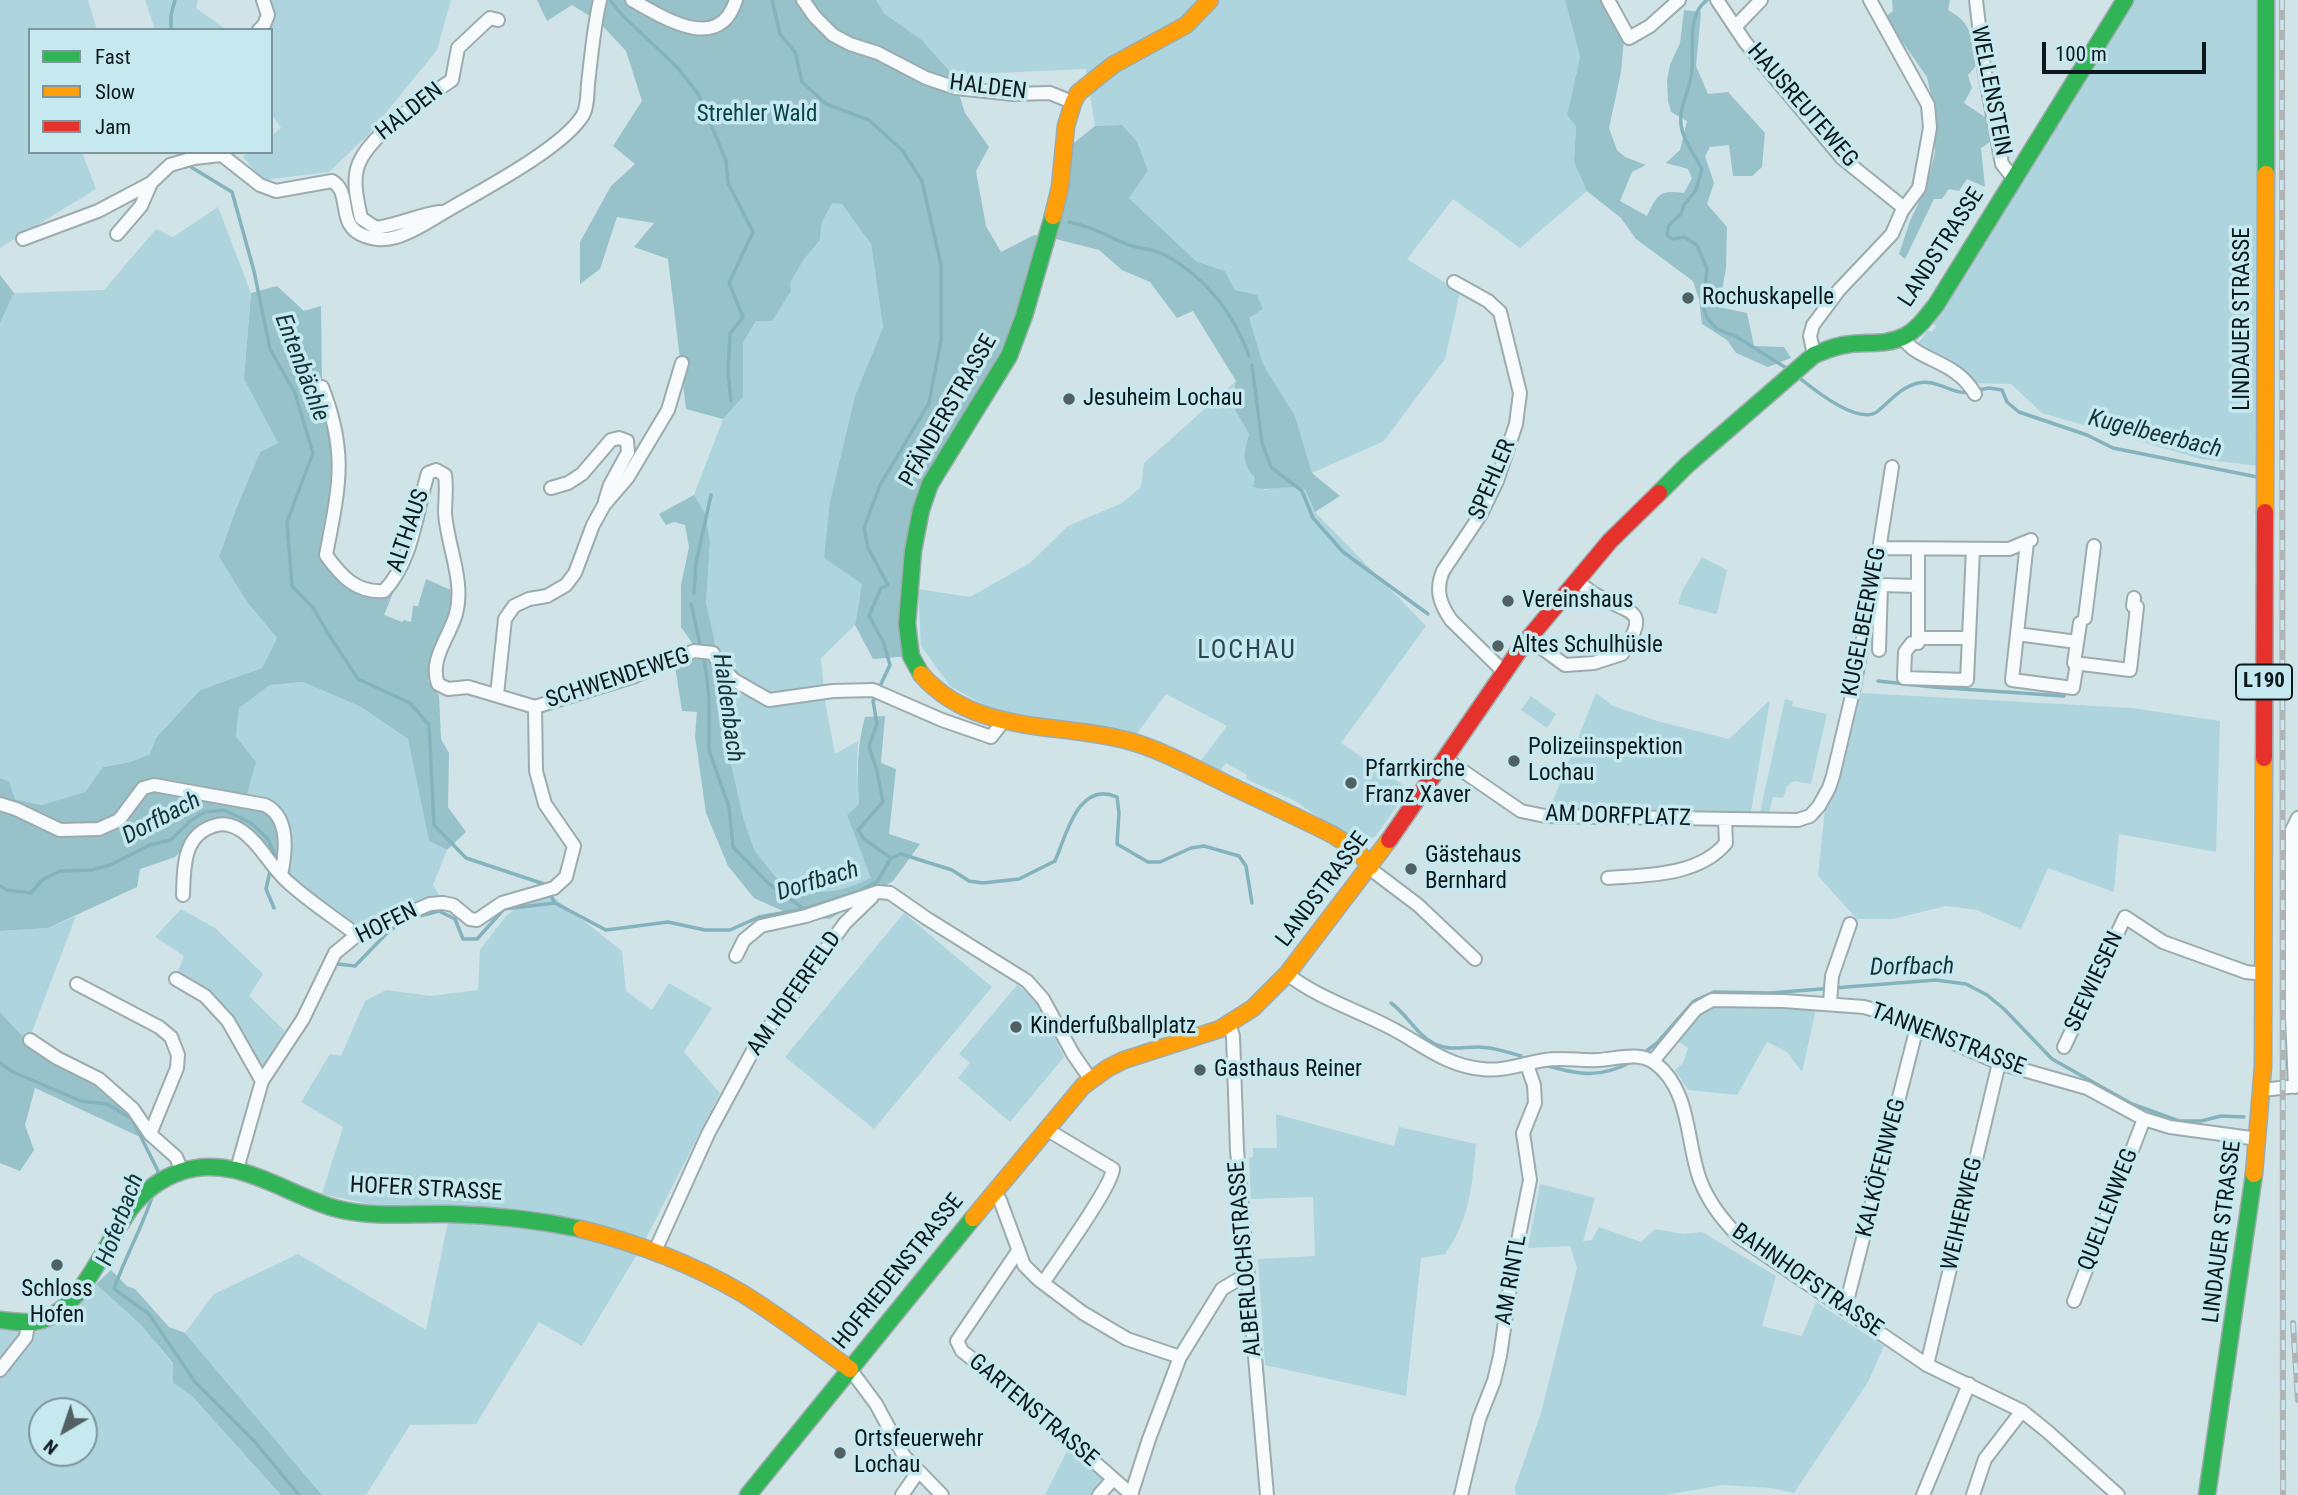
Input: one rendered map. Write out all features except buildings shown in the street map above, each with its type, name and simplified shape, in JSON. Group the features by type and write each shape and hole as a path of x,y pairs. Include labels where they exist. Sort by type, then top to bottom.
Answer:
{"main road":[{"path":"1072,102 1086,84 1186,25 1210,0"},
{"name":"LANDSTRASSE","path":"1159,1049 1196,1039 1229,1024 1254,1007 1287,974 1371,866 1528,638 1610,541 1687,465 1815,355 1838,344 1886,343 1903,338 1929,315 2125,0"},
{"name":"LINDAUER STRASSE","path":"2207,1495 2239,1292 2262,1090 2266,0"},
{"name":"PFÄNDERSTRASSE","path":"1072,102 1060,187 1048,237 1018,335 1009,356 930,484 916,527 907,628 911,656 930,684 973,713 1002,723 1119,739 1155,750 1322,830 1360,853 1371,866"},
{"name":"HOFRIEDENSTRASSE","path":"748,1495 992,1193 1091,1080 1124,1060 1159,1049"},
{"name":"HOFER STRASSE","path":"0,1320 28,1323 42,1321 57,1314 72,1301 129,1208 153,1186 182,1171 214,1167 237,1169 258,1175 310,1200 359,1213 468,1214 525,1219 573,1227 655,1251 743,1294 850,1369"}],"street":[{"path":"262,28 268,15 263,0"},
{"name":"HALDEN","path":"221,154 260,185 276,191 332,181 336,183 349,225 368,237 390,239 400,236 447,211 544,151 567,133 584,114 600,0"},
{"path":"632,0 669,20 693,28 708,29 727,19 736,0"},
{"name":"HALDEN","path":"803,0 833,35 878,53 926,78 956,88 1013,94 1050,93 1072,102"},
{"path":"1608,0 1629,38 1650,26 1679,0"},
{"name":"HAUSREUTEWEG","path":"1717,0 1767,69 1842,158 1904,208"},
{"name":"HAUSREUTEWEG","path":"1736,26 1761,0"},
{"path":"1815,355 1810,336 1813,325 1839,290 1892,234 1904,208 1922,183 1930,113 1913,75 1870,0"},
{"name":"WELLENSTEIN","path":"1976,0 1984,68 2002,164 2014,179"},
{"name":"HALDEN","path":"447,211 423,214 396,225 376,228 361,218 356,193 356,169 370,143 426,97 452,80 458,48 490,18 498,20"},
{"name":"HALDEN","path":"23,239 99,211 151,183 170,165 215,154"},
{"name":"HALDEN","path":"117,234 141,206 151,183"},
{"name":"SPEHLER","path":"1454,282 1488,300 1500,312 1520,393 1516,424 1497,481 1482,514 1443,571 1439,580 1439,595 1444,611 1451,620 1504,672"},
{"path":"1903,338 1909,346 1957,372 1972,389"},
{"path":"497,695 505,619 514,606 529,599 547,596 566,585 575,573 593,525 604,505 628,477 668,410 682,363"},
{"name":"ALTHAUS","path":"322,387 334,417 339,449 339,485 326,555 351,584 373,592 384,591 399,571 412,536 428,473 436,470 444,475 447,488 446,513 458,591 457,613 434,673 438,684 448,689 468,687 535,707"},
{"path":"551,488 568,483 582,474 611,440 619,438 627,441 628,452 610,485 604,505"},
{"name":"KUGELBEERWEG","path":"1833,776 1872,650 1880,548 1892,467"},
{"path":"1880,548 2009,549 2031,540 2012,680 2073,688 2077,663"},
{"path":"2094,545 2074,663 2130,670 2137,607 2133,606 2134,598"},
{"path":"1918,549 1918,643 1912,643 1906,650 1904,678 1967,680 1973,550"},
{"path":"1528,638 1565,665 1594,663 1622,653 1632,635 1637,620 1635,614 1597,596 1576,580"},
{"path":"1906,650 1872,650 1881,585 1917,586"},
{"path":"2017,634 2077,642"},
{"path":"1918,638 1968,638"},
{"name":"SCHWENDEWEG","path":"535,707 635,676 694,651 713,653 721,667 734,680 769,700 833,691 877,692 942,720 991,737 1002,723"},
{"name":"HOFEN","path":"237,1169 262,1081 303,1019 335,953 357,935 430,904 443,902 453,905 470,919 477,919 502,903 548,891 566,877 574,846 545,804 536,771 535,707"},
{"name":"AM DORFPLATZ","path":"1444,758 1521,811 1545,816 1798,821 1810,816 1819,806 1833,776"},
{"path":"0,804 60,830 99,829 119,820 143,788 154,785 265,805 277,813 282,826 285,858 275,868"},
{"path":"2262,1090 2296,1087 2292,1017 2292,830 2298,818"},
{"name":"AM DORFPLATZ","path":"1608,878 1644,875 1703,862 1726,843 1725,820"},
{"path":"183,895 184,862 191,841 209,827 222,823 243,831 275,868 357,935"},
{"path":"1371,866 1373,871 1418,905 1475,959"},
{"path":"877,892 890,893 1027,981 1043,999 1073,1054 1091,1080"},
{"name":"AM HOFERFELD","path":"736,956 744,940 761,926 806,916 877,892"},
{"name":"AM HOFERFELD","path":"655,1251 708,1134 755,1045 845,923 877,892"},
{"name":"SEEWIESEN","path":"2064,1047 2124,917 2163,942 2246,972 2264,974"},
{"path":"1831,994 1832,976 1850,924"},
{"path":"1287,974 1317,992 1393,1029 1443,1060 1483,1070 1567,1058 1596,1060 1633,1057 1653,1061"},
{"path":"176,978 205,996 228,1021 262,1081"},
{"path":"77,984 159,1027 171,1038 178,1055 177,1068 150,1134"},
{"name":"TANNENSTRASSE","path":"1653,1061 1696,1009 1712,1000 1831,994 1882,1010 1999,1063 2087,1088 2144,1119 2170,1127 2258,1139"},
{"name":"ALBERLOCHSTRASSE","path":"1229,1024 1233,1035 1237,1150 1267,1495"},
{"name":"KALKÖFENWEG","path":"1845,1309 1917,1027"},
{"path":"30,1040 57,1058 99,1079 133,1109 150,1134 176,1157 182,1171"},
{"name":"BAHNHOFSTRASSE","path":"1653,1061 1665,1072 1678,1093 1699,1178 1716,1212 1739,1237 1927,1365 2022,1411 2118,1495"},
{"name":"WEIHERWEG","path":"1927,1365 1999,1063"},
{"name":"AM RINTL","path":"1461,1495 1479,1419 1494,1381 1500,1356 1513,1266 1530,1180 1523,1133 1535,1103 1534,1085 1527,1065"},
{"name":"QUELLENWEG","path":"2074,1301 2144,1119"},
{"path":"1044,1283 1113,1174 1113,1169 1046,1129"},
{"path":"992,1193 1000,1199 1024,1265 1044,1283 1083,1313 1127,1339 1180,1357"},
{"name":"GARTENSTRASSE","path":"1018,1251 957,1341 962,1351 1011,1389 1132,1495"},
{"path":"1132,1495 1149,1439 1180,1357 1222,1289 1248,1277"},
{"path":"0,1370 26,1337 28,1323"},
{"path":"850,1369 866,1388 895,1442 918,1472 942,1495"},
{"path":"1923,1495 1969,1384"},
{"path":"1973,1495 1985,1459 2022,1411"},
{"path":"902,1495 918,1472"},
{"path":"1099,1495 1113,1479"}],"shaded area":[{"path":"0,0 88,0 96,28 28,28 28,154 83,154 96,189 0,248"},
{"path":"145,0 198,0 196,8 224,28 154,28"},
{"path":"267,0 451,0 437,50 367,136 329,172 263,180 243,157 247,154 273,154 273,134 281,128 273,116 273,28 270,28 273,8"},
{"path":"876,0 1565,0 1580,57 1567,115 1576,127 1574,161 1587,191 1520,248 1453,199 1407,259 1460,292 1445,359 1384,441 1312,473 1295,416 1263,364 1248,318 1263,309 1235,290 1225,271 1196,261 1129,198 1148,171 1137,141 1122,125 1095,126 1086,69 953,75 922,40 885,14"},
{"path":"2132,0 2260,0 2259,466 2201,459 2042,413 2011,384 1972,383 1921,349 1918,343 1928,330 1932,332 1936,326 1931,322"},
{"path":"832,202 842,204 871,244 883,327 855,396 830,501 862,584 855,625 821,658 825,701 835,754 858,741 859,804 847,815 872,878 848,888 809,891 783,886 755,851 744,821 729,755 714,637 706,603 710,542 694,495 723,419 743,397 743,343 756,321 790,283 820,240 822,222"},
{"path":"218,207 251,293 244,379 279,443 260,452 219,557 247,602 277,638 262,668 200,690 156,738 150,754 130,762 103,767 85,792 41,805 15,799 9,781 0,778 0,323 14,293 104,290 156,229 173,237"},
{"path":"1236,381 1231,403 1249,434 1246,460 1253,475 1265,490 1290,485 1305,489 1315,512 1426,626 1341,743 1409,789 1375,837 1356,842 1295,801 1246,779 1247,775 1226,763 1218,773 1199,763 1227,726 1166,694 1136,735 1014,717 989,708 950,686 921,646 918,589 970,597 1030,563 1068,526 1122,503 1141,487 1144,463"},
{"path":"1702,557 1727,570 1715,614 1678,604 1682,591"},
{"path":"303,682 361,707 408,739 429,841 447,850 433,885 440,896 360,931 281,875 246,797 236,737 239,708 270,685"},
{"path":"1596,693 1613,706 1657,721 1729,739 1770,700 1750,817 1550,808"},
{"path":"1860,693 2132,708 2220,721 2216,852 2119,834 2114,892 2048,868 2021,929 1977,910 1946,906 1893,919 1857,919 1818,876 1825,809 1838,780"},
{"path":"1531,696 1556,714 1547,728 1521,710"},
{"path":"1785,699 1793,701 1792,706 1827,714 1811,784 1794,781 1787,786 1783,798 1773,797 1769,813 1760,812"},
{"path":"542,888 622,951 626,991 652,1010 669,983 712,1008 684,1052 720,1093 642,1246 582,1346 539,1322 476,1424 410,1425 366,1495 322,1495 185,1333 214,1294 298,1254 426,1330 448,1221 322,1194 343,1127 301,1102 330,1054 341,1056 365,1001 386,990 431,996 478,990 480,950 506,916"},
{"path":"181,909 215,928 263,974 249,996 288,1034 262,1071 212,996 177,974 184,956 155,937"},
{"path":"904,913 992,987 874,1129 785,1057"},
{"path":"76,916 28,1042 0,1012 0,931 48,928"},
{"name":"Kinderfußballplatz","path":"1017,985 1037,1000 1064,1057 1010,1122 958,1078 970,1063 959,1054"},
{"path":"1737,1004 1816,1009 1802,1072 1787,1052 1767,1042 1737,1095 1688,1090 1675,1070 1683,1063 1688,1048 1676,1040 1700,1011 1714,1006"},
{"path":"1276,1114 1394,1146 1399,1127 1476,1144 1471,1188 1460,1228 1445,1254 1421,1258 1406,1396 1265,1365 1258,1259 1315,1256 1313,1197 1251,1199 1249,1158 1253,1157 1253,1148 1277,1148"},
{"path":"1540,1184 1595,1198 1583,1241 1592,1240 1599,1227 1641,1242 1655,1229 1683,1234 1702,1232 1776,1276 1762,1326 1802,1336 1816,1302 1884,1346 1868,1382 1794,1493 1771,1488 1723,1485 1665,1495 1516,1495 1515,1487 1541,1413 1577,1268 1570,1246 1528,1248"},
{"path":"96,1284 140,1324 173,1364 173,1383 192,1396 281,1495 0,1495 0,1325 40,1331"},
{"path":"1070,1445 1102,1475 1103,1482 1092,1495 1045,1495"}],"green space":[{"name":"Strehler Wald","path":"537,0 876,0 885,14 922,40 953,75 965,113 989,147 976,171 986,226 1001,252 1034,235 1048,237 1018,335 922,504 911,656 873,659 855,625 862,584 824,558 830,501 855,396 883,327 871,244 842,204 832,203 822,222 820,240 803,261 790,283 791,291 772,321 756,321 743,343 743,397 723,419 686,409 668,259 634,247 654,223 617,217 600,269 580,284 580,242 611,186 635,164 613,146 642,101 626,51 598,21 572,5 547,21"},
{"path":"1565,0 1612,0 1624,39 1621,72 1609,128 1617,150 1625,157 1646,165 1632,172 1620,201 1647,216 1660,195 1669,192 1684,193 1692,178 1688,169 1666,163 1680,150 1687,121 1671,112 1667,80 1670,65 1680,43 1684,10 1701,12 1696,66 1708,94 1728,92 1765,133 1762,167 1752,176 1733,176 1729,145 1710,147 1705,156 1714,183 1707,204 1727,227 1726,268 1719,307 1747,313 1754,346 1784,347 1791,358 1768,367 1736,353 1727,340 1702,324 1699,299 1693,281 1636,239 1621,218 1587,191 1574,162 1576,127 1567,115 1580,57"},
{"path":"1892,0 1950,0 1948,10 1963,21 1970,33 1976,66 1968,75 1972,88 1964,103 1985,117 1990,142 1981,148 1985,187 1967,179 1959,191 1949,189 1942,199 1934,199 1905,259 1899,254 1910,221 1926,187 1935,153 1934,109 1927,77 1885,17 1893,11"},
{"path":"1122,125 1137,141 1148,171 1129,198 1196,261 1225,271 1235,290 1257,295 1263,309 1249,318 1263,364 1295,416 1312,473 1340,496 1315,512 1305,489 1253,487 1255,478 1247,467 1245,458 1249,434 1231,403 1236,381 1193,311 1177,318 1150,282 1122,270 1099,250 1048,237 1065,150 1095,126"},
{"path":"0,275 14,293 0,323"},
{"path":"277,286 304,311 321,306 322,387 339,449 326,555 373,592 398,581 384,615 402,622 411,622 413,606 418,606 426,579 453,591 449,616 428,681 439,695 441,739 449,753 448,807 466,832 447,850 429,841 408,739 361,707 303,682 270,685 239,708 236,737 256,762 246,797 277,813 281,875 233,826 198,834 175,857 140,869 137,887 48,928 0,931 0,778 9,781 15,799 41,805 85,792 103,767 130,762 150,754 156,738 200,690 262,668 277,638 247,602 219,557 260,452 278,443 244,379 251,293"},
{"path":"694,495 705,514 710,542 706,603 714,637 729,755 744,821 755,851 783,886 808,891 828,891 847,888 871,878 847,815 859,804 858,760 865,717 885,716 881,763 896,769 889,834 920,844 893,881 830,919 794,916 754,898 728,866 706,813 695,736 697,712 682,711 675,666 700,654 681,627 681,585 689,547 685,525 674,522 666,525 659,514"},
{"path":"0,1012 28,1042 98,1081 143,1127 138,1136 35,1088 25,1125 34,1150 20,1171 0,1163"},
{"path":"111,1270 127,1286 135,1289 169,1327 185,1333 322,1495 281,1495 192,1396 173,1383 173,1363 140,1324 96,1284"}],"waterway":[{"name":"Entenbächle","path":"171,28 175,0"},
{"name":"Haldenbach","path":"610,0 623,16 677,67 699,95 726,161 728,183 753,232 729,283 743,317 730,334 728,373 731,401"},
{"path":"772,0 780,34 795,52 802,82 826,104 869,120 902,150 922,181 941,265 941,340 929,403 880,485 864,528 868,548 888,585 881,588 869,616 883,641 890,665 879,688"},
{"name":"Kugelbeerbach","path":"1707,0 1695,16 1691,77 1681,116 1683,135 1702,169 1696,190 1684,205 1681,214 1669,225 1667,235 1672,239 1684,237 1697,245 1707,269 1703,306 1707,318 1717,329 1737,337 1788,369"},
{"name":"Entenbächle","path":"187,154 191,167 232,192 254,271 270,349 295,393 313,453 287,522 292,586 314,609 358,679 410,703 429,725 434,825 466,858 544,884 555,903"},
{"path":"1069,222 1129,245 1161,253 1180,264 1206,286 1227,311 1249,356"},
{"path":"1252,365 1262,443 1271,467 1302,491 1313,518 1343,552 1428,614"},
{"name":"Kugelbeerbach","path":"1797,376 1836,404 1859,414 1870,415 1878,411 1901,391 1918,383 1932,383 1958,392 1971,392"},
{"name":"Kugelbeerbach","path":"1978,390 2002,390 2007,402 2019,412 2087,435 2113,448 2257,477"},
{"name":"Haldenbach","path":"694,593 696,563 711,495"},
{"name":"Haldenbach","path":"691,604 706,670 709,750 729,807 733,847 769,884 804,909"},
{"path":"1878,681 2064,696"},
{"path":"876,696 873,701 877,724 869,747 883,802 858,830 864,839 891,858"},
{"name":"Dorfbach","path":"338,964 355,966 390,930 412,918 439,911 455,919 463,939 477,939 504,909 555,903 606,930 668,922 705,930 730,930 759,917 804,909 857,892 877,882 891,858 901,854 952,870 969,881 983,883 1019,879 1055,861 1069,825 1083,803 1092,796 1104,794 1117,797 1117,844 1148,862 1160,862 1191,848 1204,846 1239,856 1246,866 1252,903"},
{"name":"Dorfbach","path":"0,886 7,890 31,893 42,880 60,871 92,870 110,865 150,845 171,840 190,821 205,812 224,810 251,823 268,839 275,860"},
{"name":"Dorfbach","path":"271,867 266,889 274,908"},
{"name":"Dorfbach","path":"1645,1052 1657,1043 1694,1001 1714,992 1770,993 1936,980 1966,984 1987,995 2052,1059 2132,1104 2179,1121 2201,1121 2221,1116 2244,1117"},
{"name":"Dorfbach","path":"1391,1003 1422,1035 1435,1044 1451,1048 1489,1048 1521,1056"},
{"name":"Dorfbach","path":"1545,1065 1589,1074 1610,1071 1633,1061"},
{"name":"Hoferbach","path":"0,1063 13,1072 81,1101 107,1104 132,1119 158,1171 157,1176"},
{"name":"Hoferbach","path":"152,1197 114,1289 149,1314 195,1382 254,1441 299,1495"}],"railway":[{"path":"2282,0 2283,1495"},
{"path":"2293,1323 2298,1400"}],"traffic: fast":[{"path":"1659,493 1687,465 1814,355 1841,345 1899,339 1922,322 1936,305 2125,0"},
{"path":"2266,0 2266,174"},
{"path":"921,674 911,656 907,624 913,551 921,510 930,484 1009,356 1024,316 1053,216"},
{"path":"0,1320 32,1322 49,1317 64,1307 89,1277 140,1197 166,1178 200,1167 241,1171 319,1203 352,1212 483,1216 581,1229"},
{"path":"2207,1495 2254,1174"},
{"path":"748,1495 973,1218"}],"traffic: slow":[{"path":"1053,216 1060,187 1066,126 1078,93 1113,65 1186,25 1210,0"},
{"path":"2265,512 2266,174"},
{"path":"921,674 944,695 997,719 1116,738 1166,754 1333,835 1355,849 1371,866"},
{"path":"2254,1174 2263,1067 2264,758"},
{"path":"973,1218 1083,1086 1124,1060 1220,1029 1253,1008 1287,974 1389,840"},
{"path":"581,1229 663,1255 702,1272 768,1310 850,1369"}],"traffic: jam":[{"path":"1389,840 1523,645 1610,541 1659,493"},
{"path":"2264,758 2265,512"}],"place":[{"name":"Rochuskapelle","path":"1688,298"},
{"name":"Jesuheim Lochau","path":"1069,399"},
{"name":"Vereinshaus","path":"1508,601"},
{"name":"Altes Schulhüsle","path":"1498,646"},
{"name":"Polizeiinspektion Lochau","path":"1514,761"},
{"name":"Pfarrkirche Franz Xaver","path":"1351,783"},
{"name":"Gästehaus Bernhard","path":"1411,869"},
{"name":"Kinderfußballplatz","path":"1016,1027"},
{"name":"Gasthaus Reiner","path":"1200,1070"},
{"name":"Schloss Hofen","path":"57,1265"},
{"name":"Ortsfeuerwehr Lochau","path":"840,1453"}],"district":[{"name":"LOCHAU","path":"1247,651"}]}
